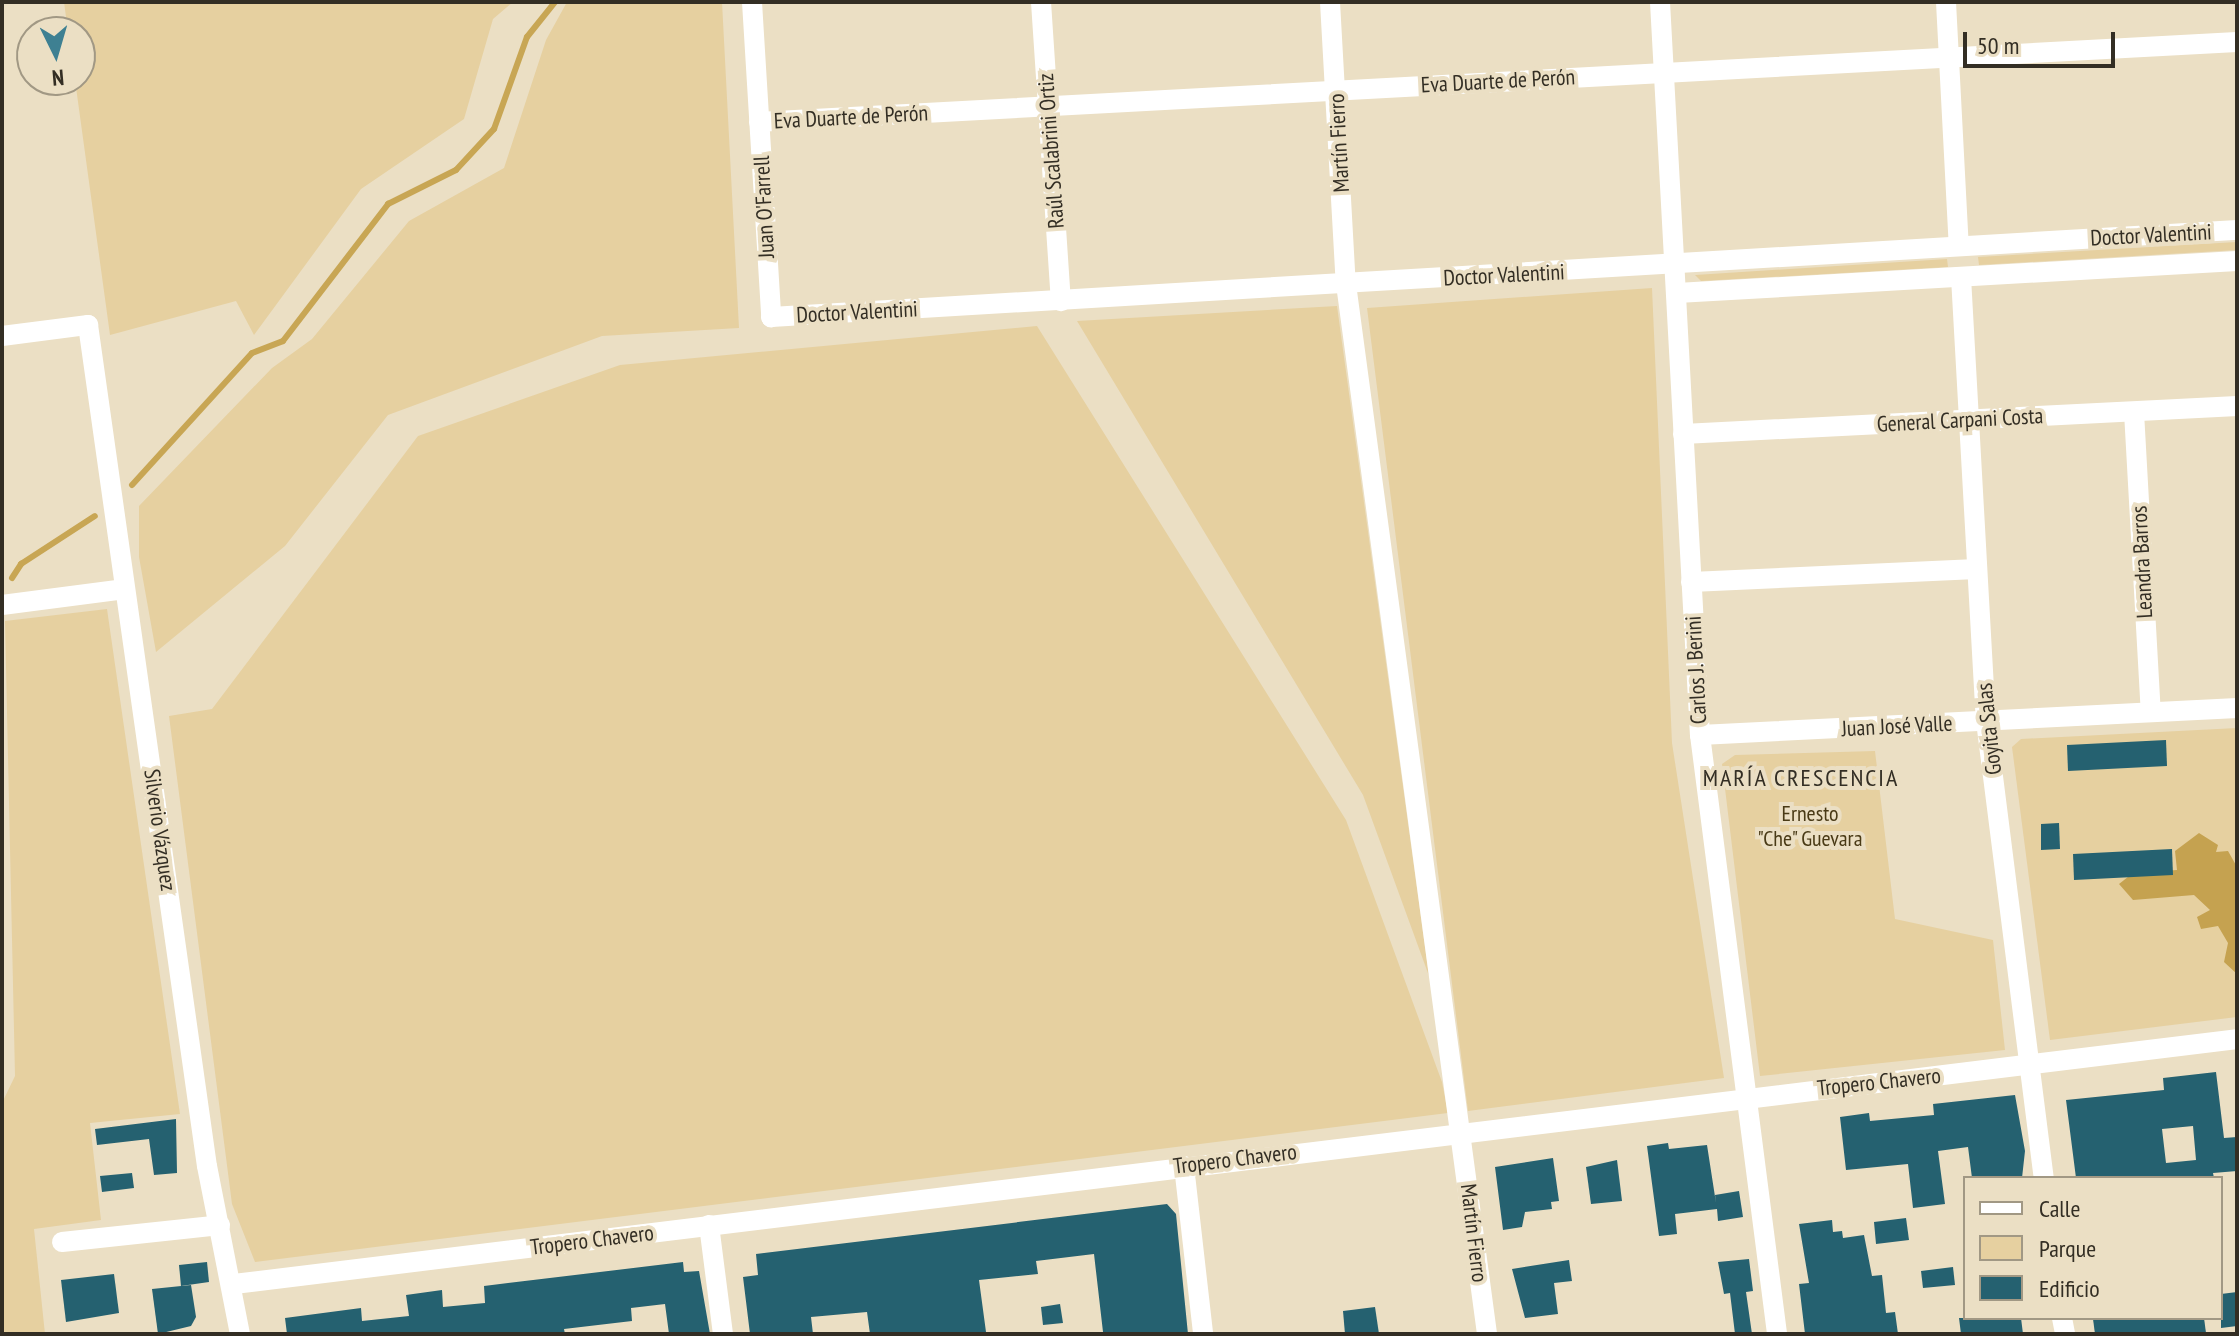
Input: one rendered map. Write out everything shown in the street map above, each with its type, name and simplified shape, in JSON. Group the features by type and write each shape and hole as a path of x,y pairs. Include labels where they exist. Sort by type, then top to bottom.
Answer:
{"street":[{"name":"Juan O'Farrell","path":"752,2 771,317"},
{"name":"Raúl Scalabrini Ortiz","path":"1041,2 1061,301"},
{"name":"Martín Fierro","path":"1330,2 1346,284 1487,1334"},
{"name":"Carlos J. Berini","path":"1660,2 1700,735 1777,1334"},
{"path":"1946,2 1959,246"},
{"name":"Eva Duarte de Perón","path":"759,122 2237,42"},
{"name":"Doctor Valentini","path":"771,317 2237,230"},
{"name":"Doctor Valentini","path":"1677,293 2237,261"},
{"name":"Goyita Salas","path":"1961,277 1986,721 2044,1176"},
{"name":"Silverio Vázquez","path":"2,336 88,325 207,1166 234,1284 240,1334"},
{"name":"General Carpani Costa","path":"1683,434 2237,406"},
{"name":"Leandra Barros","path":"2134,412 2151,712"},
{"path":"1691,582 1977,569"},
{"path":"2,605 125,589"},
{"name":"Juan José Valle","path":"1700,735 2237,708"},
{"name":"Tropero Chavero","path":"234,1284 2237,1039"},
{"path":"1184,1166 1203,1334"},
{"path":"62,1242 220,1225"},
{"path":"709,1225 723,1334"}],"green space":[{"path":"64,2 513,2 493,19 464,119 361,189 254,335 236,301 110,335 77,96 96,96 96,16 66,16"},
{"path":"567,2 722,2 739,328 602,336 388,415 285,546 156,652 139,557 139,506 272,368 312,339 409,221 504,168 546,40"},
{"path":"2237,242 2237,250 1979,265 1978,257"},
{"path":"1947,259 1948,267 1701,281 1695,275"},
{"path":"1652,288 1672,743 1724,1078 1468,1111 1367,308"},
{"path":"1337,306 1429,976 1363,795 1077,321"},
{"path":"1037,326 1346,820 1442,1082 1448,1113 255,1262 232,1204 169,716 212,709 418,436 620,365"},
{"path":"107,609 180,1114 90,1123 101,1220 34,1229 45,1334 2,1334 2,1103 15,1076 5,621"},
{"path":"2237,728 2237,1017 2050,1040 2012,747 2021,739"},
{"name":"Ernesto \"Che\" Guevara","path":"1875,751 1895,919 1993,940 2005,1050 1760,1076 1722,764 1735,755"}],"shaded area":[{"path":"2199,833 2218,845 2216,852 2228,851 2237,867 2237,974 2224,962 2228,943 2218,926 2201,929 2197,917 2210,910 2194,895 2133,900 2119,884 2133,873 2177,870 2175,851"}],"building":[{"path":"2166,740 2167,766 2068,771 2067,745"},
{"path":"2059,823 2060,849 2041,850 2041,824"},
{"path":"2172,849 2173,875 2074,880 2073,854"},
{"path":"2216,1072 2224,1138 2237,1137 2237,1171 2213,1173 2214,1176 2076,1176 2066,1100 2164,1090 2163,1078","holes":["2193,1126 2196,1160 2166,1163 2162,1129"]},
{"path":"2015,1095 2025,1151 2022,1176 1972,1176 1968,1147 1938,1151 1945,1204 1913,1208 1908,1164 1846,1170 1840,1117 1869,1113 1870,1121 1934,1115 1933,1104"},
{"path":"176,1119 177,1173 154,1175 149,1139 97,1145 95,1129"},
{"path":"1668,1143 1669,1149 1707,1145 1716,1203 1715,1195 1739,1191 1743,1217 1718,1221 1717,1209 1675,1214 1677,1234 1659,1236 1647,1146"},
{"path":"1553,1158 1559,1201 1551,1202 1552,1209 1525,1212 1522,1227 1503,1230 1495,1167"},
{"path":"1617,1160 1622,1201 1591,1204 1586,1167"},
{"path":"132,1173 134,1188 102,1192 100,1176"},
{"path":"1167,1204 1176,1214 1188,1334 1103,1332 1094,1254 1036,1261 1038,1274 979,1280 986,1332 870,1334 867,1312 811,1317 813,1334 750,1334 743,1277 758,1275 756,1254"},
{"path":"1906,1218 1909,1240 1876,1244 1874,1222"},
{"path":"1832,1220 1833,1232 1842,1231 1843,1238 1864,1235 1872,1276 1882,1275 1886,1313 1895,1312 1898,1334 1805,1334 1799,1284 1809,1283 1799,1224"},
{"path":"1749,1259 1753,1291 1746,1292 1752,1334 1735,1334 1730,1293 1724,1294 1718,1262"},
{"path":"1569,1260 1572,1281 1554,1283 1558,1314 1525,1318 1512,1269"},
{"path":"207,1262 209,1282 181,1286 179,1265"},
{"path":"683,1262 684,1272 699,1271 710,1334 669,1334 665,1304 631,1308 632,1321 564,1329 565,1334 287,1334 285,1318 361,1308 362,1321 409,1316 406,1295 442,1290 443,1307 485,1303 484,1286"},
{"path":"1953,1267 1955,1285 1923,1288 1921,1271"},
{"path":"114,1274 119,1313 66,1322 61,1280"},
{"path":"191,1285 196,1317 191,1326 158,1334 152,1289"},
{"path":"2237,1292 2237,1326 2221,1328 2223,1294"},
{"path":"1060,1304 1063,1323 1043,1325 1041,1307"},
{"path":"1375,1307 1379,1334 1345,1334 1343,1311"},
{"path":"1959,1318 2021,1320 2023,1334 1961,1334"},
{"path":"2093,1320 2204,1320 2206,1333 2194,1334 2095,1334"}],"waterway":[{"path":"132,485 252,353 283,341 388,204 456,170 494,129 527,37 555,2"},
{"path":"12,578 21,564 95,516"}],"district":[{"name":"MARÍA CRESCENCIA","path":"1801,778"}]}
